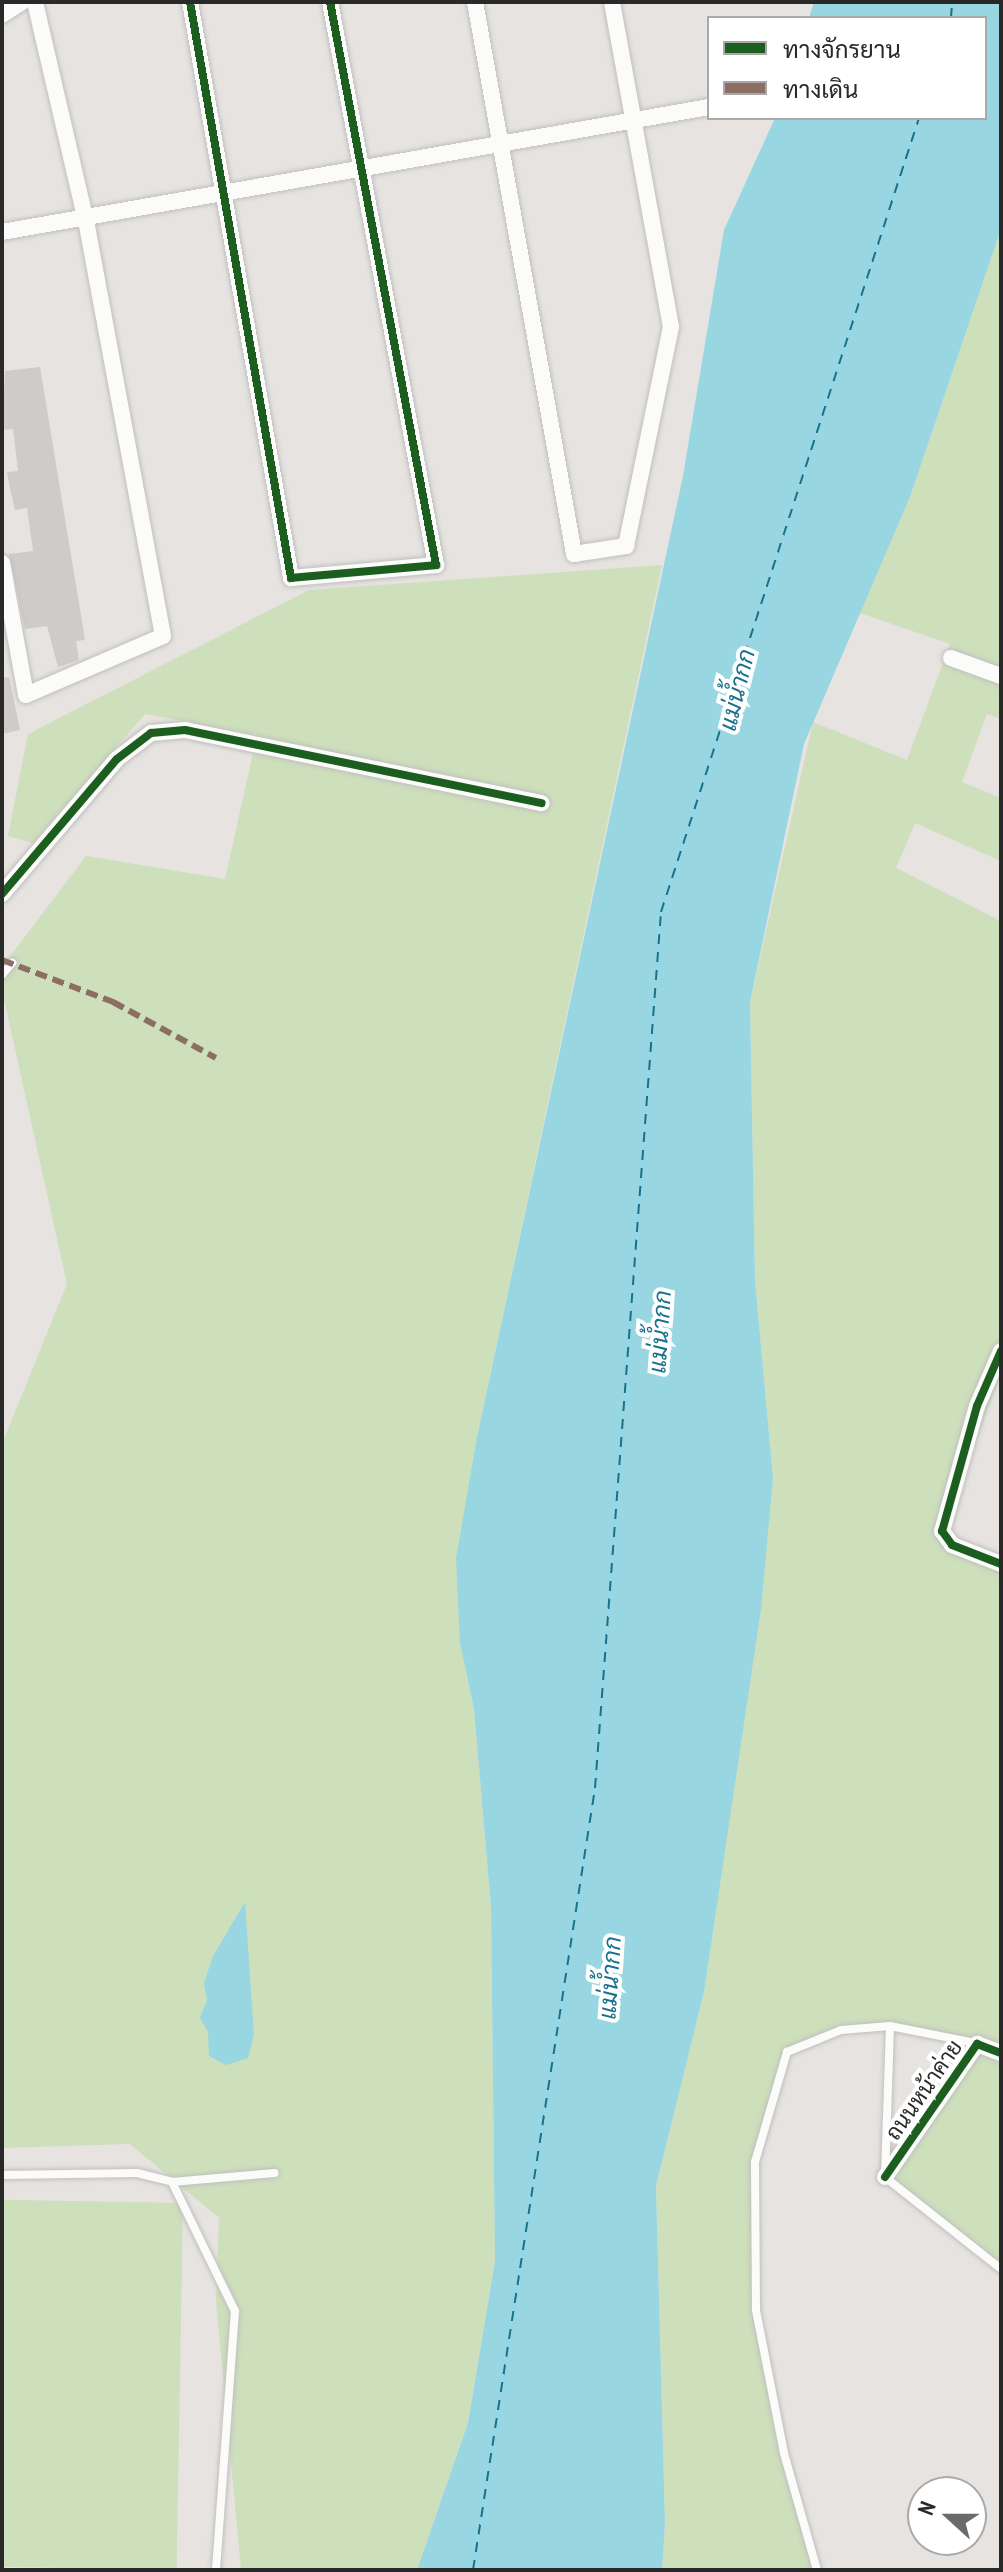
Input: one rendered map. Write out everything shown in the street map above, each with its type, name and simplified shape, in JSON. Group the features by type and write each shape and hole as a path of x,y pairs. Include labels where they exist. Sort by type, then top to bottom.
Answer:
{"street":[{"path":"2,15 22,2"},
{"path":"2,563 26,695 163,636 85,217 35,2"},
{"path":"190,2 291,578 436,565 330,2"},
{"path":"475,2 574,554 626,546 671,327 612,2"},
{"path":"2,232 707,107"},
{"path":"951,658 1001,676"},
{"path":"2,894 117,759 151,733 185,730 542,803"},
{"path":"1001,1351 977,1406 942,1531 952,1545 1001,1564"},
{"name":"ถนนหน้าค่าย","path":"885,2177 977,2044 1001,2053"}],"lane":[{"path":"2,975 12,963"},
{"path":"817,2570 784,2453 756,2310 755,2162 787,2052 841,2030 890,2026 977,2044"},
{"path":"890,2026 885,2177 1001,2269"},
{"path":"2,2175 137,2173 172,2182 275,2173"},
{"path":"172,2182 235,2311 216,2570"}],"green space":[{"path":"1001,229 1001,719 987,714 962,782 1001,798 1001,861 915,823 896,868 1001,921 1001,1375 942,1531 931,1536 1001,1562 1001,2270 885,2177 977,2044 890,2026 841,2030 787,2052 755,2162 756,2310 784,2453 817,2570 662,2570 665,2524 656,2186 704,1992 773,1478 755,1281 750,1002 813,722 907,760 950,644 860,613 910,497"},
{"path":"662,565 477,1437 460,1643 474,1709 491,1907 495,2261 468,2423 417,2570 241,2570 216,2301 219,2218 130,2144 2,2148 2,1444 67,1284 2,990 2,967 86,856 225,879 257,735 145,714 33,843 8,836 28,734 309,590"},
{"path":"2,2200 183,2203 177,2570 2,2567"}],"water":[{"name":"แม่น้ำกก","path":"814,2 1001,2 1001,229 910,497 804,744 750,1002 755,1281 773,1478 761,1609 704,1992 656,2186 665,2524 662,2570 417,2570 468,2423 495,2261 491,1907 474,1709 460,1643 456,1559 477,1437 683,476 724,230 774,120 987,120 987,16 810,16"},
{"path":"245,1902 254,2035 248,2058 226,2065 209,2056 208,2032 200,2018 207,2000 204,1983 213,1956"}],"building":[{"path":"40,367 85,640 76,641 79,660 58,667 47,626 25,629 9,554 33,551 27,508 15,510 7,472 18,471 13,429 2,430 5,371"},
{"path":"9,677 20,730 2,734 2,678"}],"ferry route":[{"path":"951,16 952,2"},
{"path":"473,2570 595,1788 661,912 918,120"}],"marked path":[{"path":"2,960 113,1002 216,1058"}],"cycle path":[{"path":"190,2 291,578 436,565 330,2"},
{"path":"2,894 117,759 151,733 185,730 542,803"},
{"path":"1001,1351 977,1406 942,1531 952,1545 1001,1564"},
{"path":"885,2177 977,2044 1001,2053"}]}
